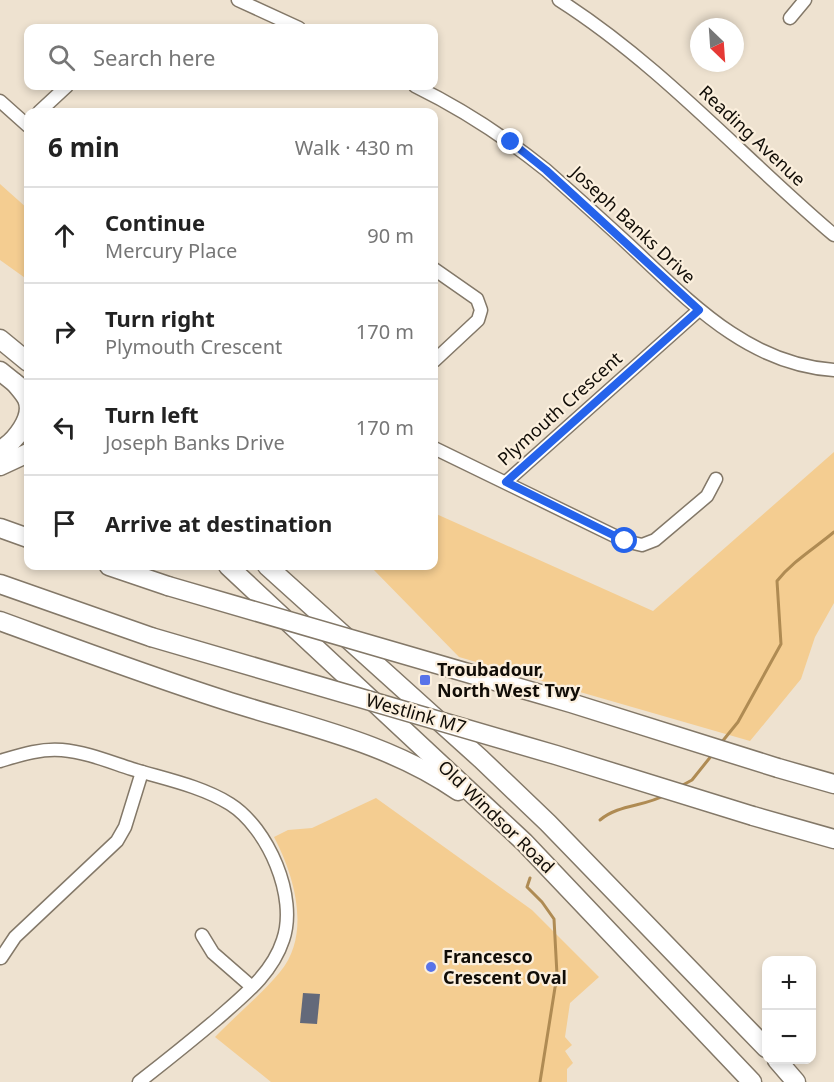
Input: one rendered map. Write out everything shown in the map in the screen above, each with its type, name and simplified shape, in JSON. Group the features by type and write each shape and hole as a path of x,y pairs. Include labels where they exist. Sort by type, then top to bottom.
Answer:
{"highway":[{"path":"0,339 24,359"},
{"path":"0,371 22,388"},
{"path":"0,450 21,431 24,422"},
{"path":"0,465 24,455"},
{"path":"0,528 24,537"},
{"path":"121,570 168,586 572,703 834,784"},
{"name":"Old Windsor Road","path":"232,570 524,842 752,1082"},
{"name":"Old Windsor Road","path":"271,570 481,759 548,823 762,1044"},
{"name":"Westlink M7","path":"0,584 151,637 834,839"},
{"path":"0,621 100,658 382,750 417,766 446,783 524,842"},
{"path":"781,1064 796,1082"}],"street":[{"path":"238,0 290,24"},
{"name":"Reading Avenue","path":"559,0 584,16 664,78 834,235"},
{"path":"790,18 805,0"},
{"path":"43,108 63,90"},
{"name":"Joseph Banks Drive","path":"422,90 475,119 527,154 699,310 733,335 760,351 795,364 834,370"},
{"path":"0,101 24,121"},
{"path":"438,271 477,299 481,310 478,320 438,357"},
{"name":"Plymouth Crescent","path":"438,450 506,482 699,310"},
{"path":"506,482 625,541 642,545 656,540 707,496 716,479"},
{"path":"0,761 30,752 62,750 207,792 232,805 253,825 269,848 284,891 287,917 284,939 274,962 252,987 185,1046 139,1082"},
{"path":"1,958 15,938 117,840 125,827 142,772"},
{"path":"202,935 213,953 252,987"}],"shaded area":[{"path":"0,184 24,205 24,277 0,260"},
{"path":"834,452 834,603 815,637 801,679 750,741 459,657 374,570 438,570 438,515 653,611"},
{"path":"376,798 532,910 599,977 570,1003 565,1037 572,1045 565,1051 573,1063 567,1069 567,1082 271,1082 215,1037 265,989 290,957 297,923 296,904 288,869 274,837 288,830 312,828"}],"building":[{"path":"303,993 320,994 317,1024 300,1023"}],"waterway":[{"path":"721,743 738,722 781,644 777,581 797,561 834,532"},
{"path":"681,786 692,780 712,755"},
{"path":"600,820 615,811 665,795"},
{"path":"530,878 527,887 554,919 557,975 540,1082"}],"place":[{"name":"Troubadour, North West Twy","path":"425,680"},
{"name":"Francesco Crescent Oval","path":"431,967"}],"route":[{"path":"511,142 546,170 699,310 506,482 625,541"}]}
